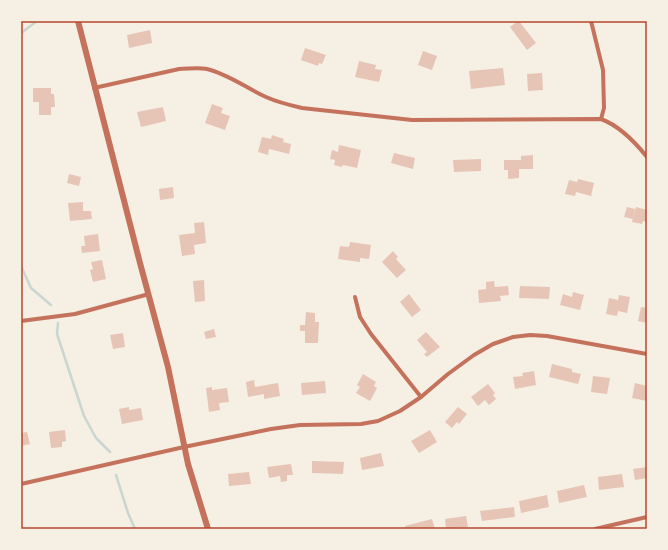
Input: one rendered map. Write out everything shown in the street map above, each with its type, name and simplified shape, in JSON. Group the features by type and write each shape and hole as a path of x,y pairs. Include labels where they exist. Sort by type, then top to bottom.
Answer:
{"street":[{"path":"78,21 94,88 168,367 184,447 208,529"},
{"path":"591,21 603,70 604,108 601,119"},
{"path":"94,88 179,70 193,68 206,69 218,73 267,98 302,108 412,120 601,119 611,123 638,145 647,157"},
{"path":"21,321 75,314 149,294"},
{"path":"355,297 360,317 371,334 421,397"},
{"path":"21,484 271,429 300,424 361,424 378,421 400,411 421,397 448,374 474,355 493,344 513,337 530,335 547,336 647,354"},
{"path":"595,529 647,517"}],"building":[{"path":"518,21 536,43 527,50 510,27"},
{"path":"150,30 152,43 129,48 127,35"},
{"path":"305,48 326,55 322,64 319,63 318,66 301,60"},
{"path":"423,51 437,56 432,70 418,65"},
{"path":"359,61 376,65 375,69 382,70 379,82 355,77"},
{"path":"503,68 505,85 471,89 469,71"},
{"path":"542,73 543,90 528,91 527,74"},
{"path":"33,88 51,88 51,94 54,94 55,107 51,107 51,115 39,115 39,102 33,102"},
{"path":"212,104 223,108 221,113 230,116 225,130 205,123"},
{"path":"163,107 166,121 141,127 137,112"},
{"path":"272,135 284,139 283,142 291,144 289,154 269,149 268,155 258,152 262,137 271,139"},
{"path":"339,145 361,150 357,168 334,165 335,160 330,159 332,150 338,152"},
{"path":"394,153 415,158 413,169 391,163"},
{"path":"533,155 533,169 519,169 519,178 508,179 508,170 504,170 504,160 521,160 521,156"},
{"path":"481,159 481,171 454,172 453,160"},
{"path":"69,174 81,177 79,186 67,183"},
{"path":"578,179 594,183 591,196 576,192 575,196 565,194 569,180 577,182"},
{"path":"173,187 174,198 160,200 159,189"},
{"path":"83,202 83,211 91,211 92,219 70,221 68,203"},
{"path":"627,207 635,209 633,219 624,217"},
{"path":"636,207 647,210 647,222 643,221 642,224 632,222"},
{"path":"204,222 206,243 194,245 195,254 182,256 179,235 195,233 194,223"},
{"path":"98,234 100,251 82,253 81,246 85,246 84,236"},
{"path":"350,242 371,245 369,259 360,258 360,262 338,259 340,246 349,247"},
{"path":"393,251 398,257 396,259 406,270 397,278 382,262"},
{"path":"102,260 106,279 93,282 90,270 93,269 91,262"},
{"path":"204,280 205,301 195,302 193,281"},
{"path":"494,281 495,287 508,286 509,295 500,296 501,301 479,303 478,290 486,289 486,282"},
{"path":"520,286 550,287 549,299 519,298"},
{"path":"573,292 584,295 580,310 560,305 563,294 572,297"},
{"path":"409,294 421,310 412,317 400,302"},
{"path":"619,295 630,297 627,313 618,311 617,316 606,314 609,298 618,300"},
{"path":"641,307 647,308 647,323 638,321"},
{"path":"306,312 315,313 315,322 319,322 318,343 305,343 305,331 300,331 300,325 305,325"},
{"path":"214,329 216,337 206,339 204,332"},
{"path":"426,332 440,347 427,357 424,354 427,352 417,340"},
{"path":"123,333 125,347 113,349 110,335"},
{"path":"552,364 572,369 572,372 581,374 578,384 549,377"},
{"path":"534,371 536,385 515,389 513,377 523,376 522,373"},
{"path":"363,374 376,382 374,386 377,388 370,401 356,393 360,387 357,385"},
{"path":"593,376 610,378 607,394 591,392"},
{"path":"254,380 255,387 278,383 280,396 264,399 264,394 248,397 246,382"},
{"path":"325,381 326,393 302,395 301,383"},
{"path":"635,383 647,386 647,401 632,398"},
{"path":"488,384 495,393 493,395 496,399 489,405 485,400 478,406 471,397"},
{"path":"212,387 212,390 227,388 229,402 219,403 220,410 209,412 206,388"},
{"path":"129,407 129,410 141,408 143,420 122,424 119,409"},
{"path":"458,407 467,414 459,424 457,422 452,428 445,422"},
{"path":"65,430 66,441 62,442 62,447 51,448 49,432"},
{"path":"430,430 437,442 419,453 411,441"},
{"path":"27,432 30,444 21,446 21,433"},
{"path":"381,453 384,466 362,470 360,458"},
{"path":"312,461 344,462 343,474 312,473"},
{"path":"291,464 293,475 287,475 287,481 281,482 280,476 269,478 267,467"},
{"path":"647,467 647,478 635,480 633,469"},
{"path":"249,472 251,484 229,486 228,474"},
{"path":"622,474 624,487 599,490 598,477"},
{"path":"584,485 587,497 559,503 557,491"},
{"path":"547,495 549,507 521,513 519,501"},
{"path":"514,507 515,517 482,521 480,511"},
{"path":"466,516 468,527 446,529 445,519"},
{"path":"432,519 435,529 405,529 405,526"}],"waterway":[{"path":"21,33 37,21"},
{"path":"21,266 31,288 51,305"},
{"path":"58,323 57,334 84,416 96,438 110,452"},
{"path":"116,475 128,513 135,529"}]}
